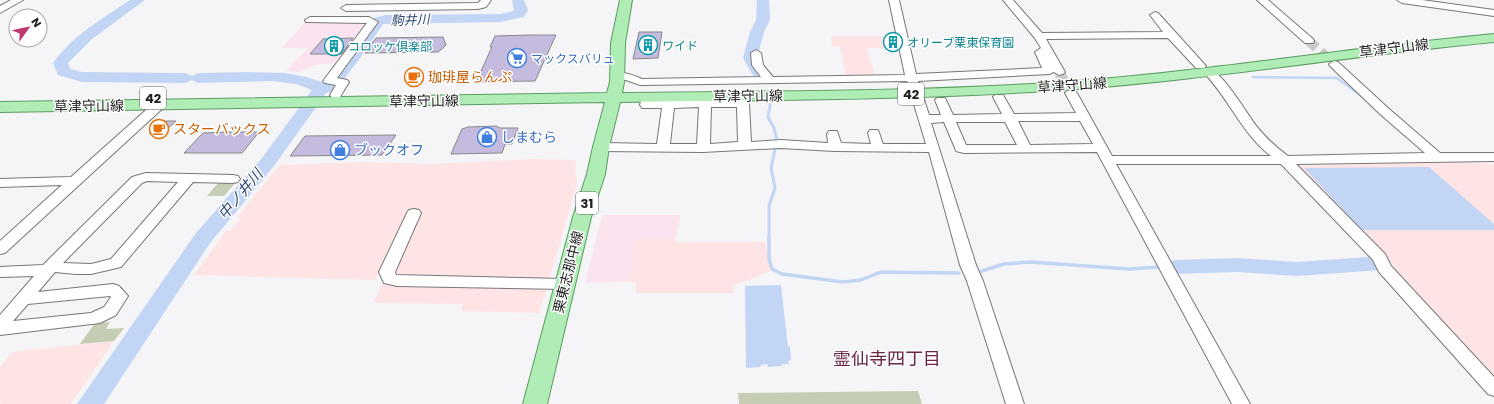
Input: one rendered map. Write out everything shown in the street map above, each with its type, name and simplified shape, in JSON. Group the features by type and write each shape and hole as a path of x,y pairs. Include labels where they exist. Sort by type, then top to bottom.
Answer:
{"main road":[{"name":"栗東志那中線","path":"535,404 582,217 595,180 615,88 618,43 626,0"},
{"name":"草津守山線","path":"615,88 647,96 742,100 913,86 1205,69 1354,44 1494,32"},
{"name":"草津守山線","path":"0,107 159,105 305,99 332,91 913,86 1058,79 1205,69 1407,46 1494,38"},
{"name":"草津守山線","path":"0,99 305,99"}],"street":[{"path":"0,10 18,0"},
{"path":"337,17 354,0"},
{"path":"346,8 478,6 483,5 486,0"},
{"path":"894,0 913,86 934,148 968,265 975,281 1016,404"},
{"path":"1008,0 1039,36 1047,50 1058,79 1079,117 1108,160 1241,404"},
{"path":"1262,0 1309,41"},
{"path":"1402,0 1494,13"},
{"path":"1155,15 1170,35 1205,69 1232,99 1256,133 1276,155 1285,160 1380,258 1384,268 1494,389"},
{"path":"310,20 369,20 373,22 329,81 332,91"},
{"path":"1039,36 1170,35"},
{"path":"615,88 628,77 640,82 770,80 913,86 1049,71 1040,52 1047,50"},
{"path":"756,53 755,60 757,66 770,80"},
{"path":"1334,64 1384,111 1437,157"},
{"path":"1071,93 1079,117"},
{"path":"647,96 646,105 705,104 742,100 745,146"},
{"path":"999,97 1025,148"},
{"path":"941,100 961,148 964,149 1100,148"},
{"path":"703,148 705,104"},
{"path":"0,249 159,105"},
{"path":"663,148 668,105"},
{"path":"925,119 1079,117"},
{"path":"874,133 878,147"},
{"path":"833,134 835,147"},
{"path":"601,147 703,148 776,144 835,147 934,148"},
{"path":"1108,160 1285,160 1494,157"},
{"path":"0,327 49,268 137,180 146,177 233,179"},
{"path":"0,272 49,268 72,270 102,268 116,263 189,178"},
{"path":"0,183 76,181"},
{"path":"414,213 386,272 390,279 397,281 566,284"},
{"path":"0,327 94,319 110,311 120,296 113,290 23,299"}],"shaded area":[{"path":"307,20 370,22 342,63 315,65 299,72 286,71 308,48 282,48"},
{"path":"831,36 884,36 887,48 867,48 875,76 846,76 840,47 832,46"},
{"path":"534,159 577,160 575,165 577,183 549,280 402,277 395,272 409,215 375,280 194,275 226,231 230,231 240,219 238,216 279,165 363,162 432,164"},
{"path":"1446,162 1494,164 1494,380 1395,273 1393,264 1296,166"},
{"path":"602,215 681,215 676,239 635,239 629,282 585,283"},
{"path":"635,239 676,239 676,242 765,242 771,271 733,286 734,293 636,293 635,282 629,282"},
{"path":"382,284 547,288 539,313 461,311 463,304 373,303"},
{"path":"114,341 71,404 0,404 0,367 12,352"}],"green space":[{"path":"219,182 236,182 224,196 207,196"},
{"path":"110,322 106,329 124,328 114,341 80,344 95,323"},
{"path":"918,391 922,404 739,404 738,393"}],"water":[{"path":"1429,167 1494,224 1494,230 1362,230 1304,168"},
{"path":"781,285 788,347 790,346 791,360 788,361 789,364 782,364 782,366 768,367 767,364 761,365 760,367 746,368 745,286"}],"building":[{"name":"ワイド","path":"639,32 662,32 658,58 633,59"},
{"name":"マックスバリュ","path":"556,35 535,81 476,82 492,47 490,47 495,36"},
{"name":"オリーブ栗東保育園","path":"886,36 895,36 898,49 889,49"},
{"path":"443,37 446,45 438,52 365,53 376,38"},
{"name":"コロッケ倶楽部","path":"353,38 342,54 310,54 323,39"},
{"name":"スターバックス","path":"161,121 176,121 164,132 149,133"},
{"name":"しまむら","path":"496,126 500,128 518,128 512,144 505,144 502,153 451,154 462,129 468,127"},
{"path":"259,132 242,153 184,153 203,133"},
{"name":"ブックオフ","path":"396,135 382,155 290,156 305,136"}],"waterway":[{"name":"中ノ井川","path":"139,0 97,28 77,44 60,63 63,72 82,77 185,78"},
{"name":"駒井川","path":"198,78 248,76 285,77 301,80 320,87 329,88 355,55 378,21 386,19 500,18 519,14 521,10 518,0"},
{"path":"762,79 750,58 757,32 763,20 763,0"},
{"path":"1253,77 1337,78 1368,101"},
{"name":"中ノ井川","path":"90,404 203,238 268,162 321,89"},
{"path":"770,106 768,117 774,128 777,140 771,168 775,188 769,206 769,259 772,269 782,274 843,282 861,280 881,272 959,273"},
{"path":"982,271 1004,264 1030,262 1129,269 1160,267"},
{"path":"1175,267 1237,265 1297,269 1381,263"}],"tunnel":[{"path":"1309,41 1334,64"},
{"path":"1059,72 1071,93"}],"place":[{"name":"オリーブ栗東保育園","path":"893,42"},
{"name":"ワイド","path":"648,45"},
{"name":"コロッケ倶楽部","path":"334,46"},
{"name":"マックスバリュ","path":"517,58"},
{"name":"珈琲屋らんぷ","path":"414,77"},
{"name":"スターバックス","path":"159,129"},
{"name":"しまむら","path":"487,137"},
{"name":"ブックオフ","path":"340,150"}],"district":[{"name":"霊仙寺四丁目","path":"887,358"}]}
